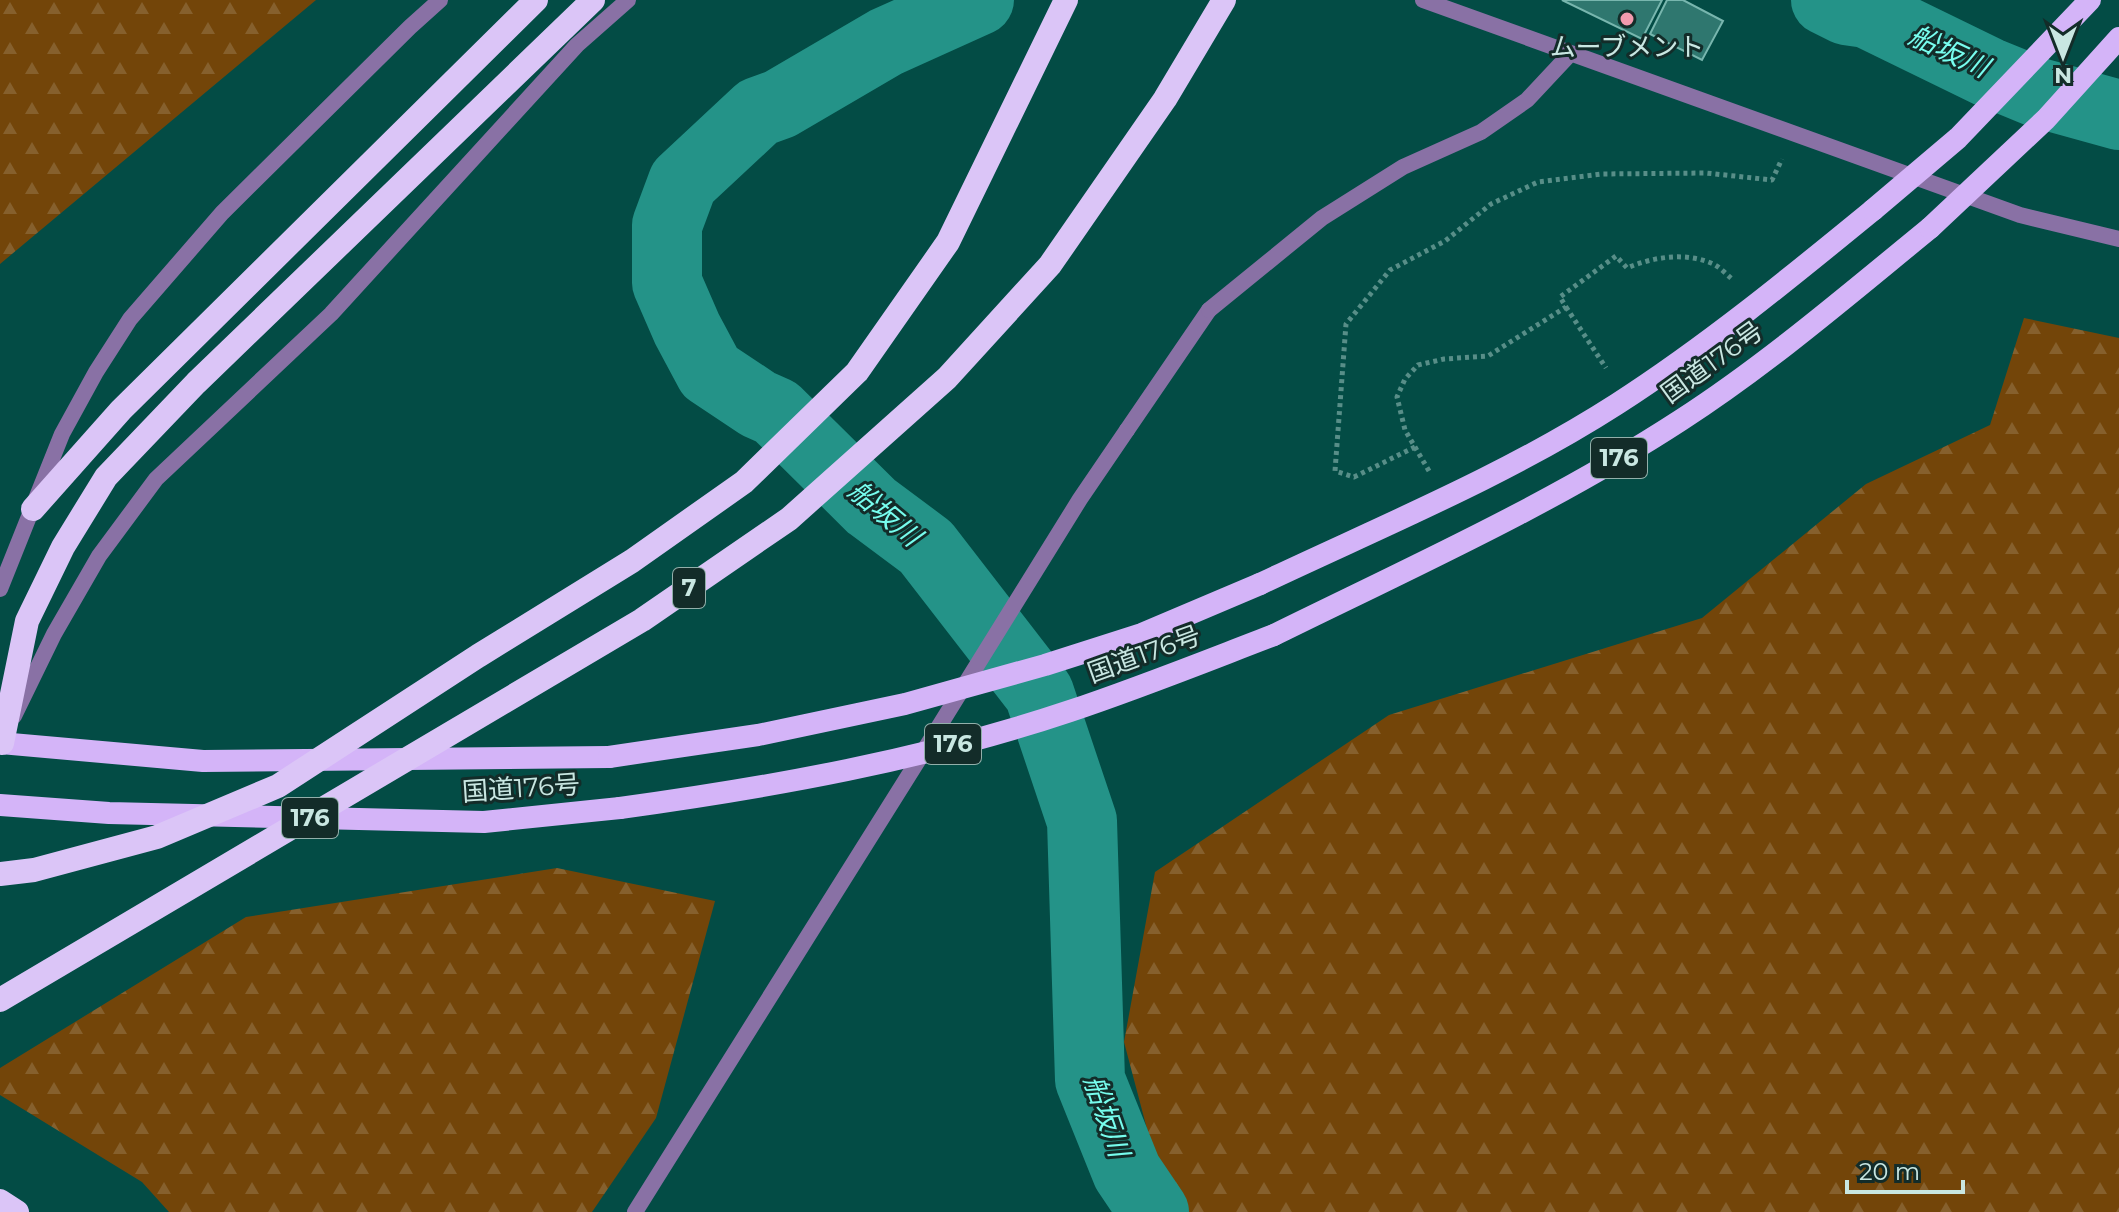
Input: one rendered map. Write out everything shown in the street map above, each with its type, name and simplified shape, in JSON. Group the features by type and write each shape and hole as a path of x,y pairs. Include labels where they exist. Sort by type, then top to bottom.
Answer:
{"highway":[{"path":"33,509 121,410 536,0"},
{"path":"1,745 27,621 63,547 106,477 196,383 593,0"},
{"path":"0,874 34,870 157,837 278,786 632,561 744,482 857,372 948,242 1066,0"},
{"name":"7","path":"0,1000 642,620 789,519 947,378 1050,265 1165,99 1224,0"},
{"name":"国道176号","path":"1,745 203,761 609,757 758,735 905,704 1142,634 1260,584 1482,480 1616,404 1765,298 1958,138 2090,0"},
{"name":"国道176号","path":"0,805 109,813 484,822 620,808 755,789 897,759 1068,712 1274,635 1565,492 1682,420 1802,332 1930,228 2046,119 2119,38"},
{"path":"0,1201 17,1212"}],"street":[{"path":"0,589 62,434 130,319 222,213 440,0"},
{"path":"1,745 54,634 99,556 156,479 331,314 577,45 628,0"},
{"path":"1423,0 2020,215 2119,239"},
{"path":"635,1212 1080,499 1209,310 1322,218 1403,167 1481,132 1527,100 1571,53"}],"path":[{"path":"1415,447 1354,477 1335,471 1346,324 1390,270 1445,241 1491,204 1538,182 1602,174 1706,173 1772,180 1782,159"},
{"path":"1606,368 1560,297 1616,256 1627,268 1649,259 1688,257 1714,264 1732,279"},
{"path":"1429,471 1405,430 1397,397 1405,379 1418,365 1444,359 1488,356 1566,307"}],"green space":[{"path":"0,0 316,0 0,264"},
{"path":"2024,318 2119,338 2119,1212 1169,1212 1124,1042 1155,872 1389,715 1702,618 1866,484 1990,425"},
{"path":"557,868 715,901 656,1118 592,1212 169,1212 142,1182 0,1095 0,1068 246,917"}],"building":[{"name":"ムーブメント","path":"1562,0 1662,0 1642,39"},
{"path":"1667,0 1683,0 1723,21 1702,60 1650,34"}],"waterway":[{"name":"船坂川","path":"979,0 886,42 780,104 758,112 683,182 667,225 667,283 710,372 758,404 776,412 871,506 926,547 1039,693 1082,821 1090,1080 1127,1172 1154,1212"},
{"name":"船坂川","path":"1826,0 1846,10 1867,13 1988,72 2039,93 2119,115"}],"place":[{"name":"ムーブメント","path":"1627,19"}]}
